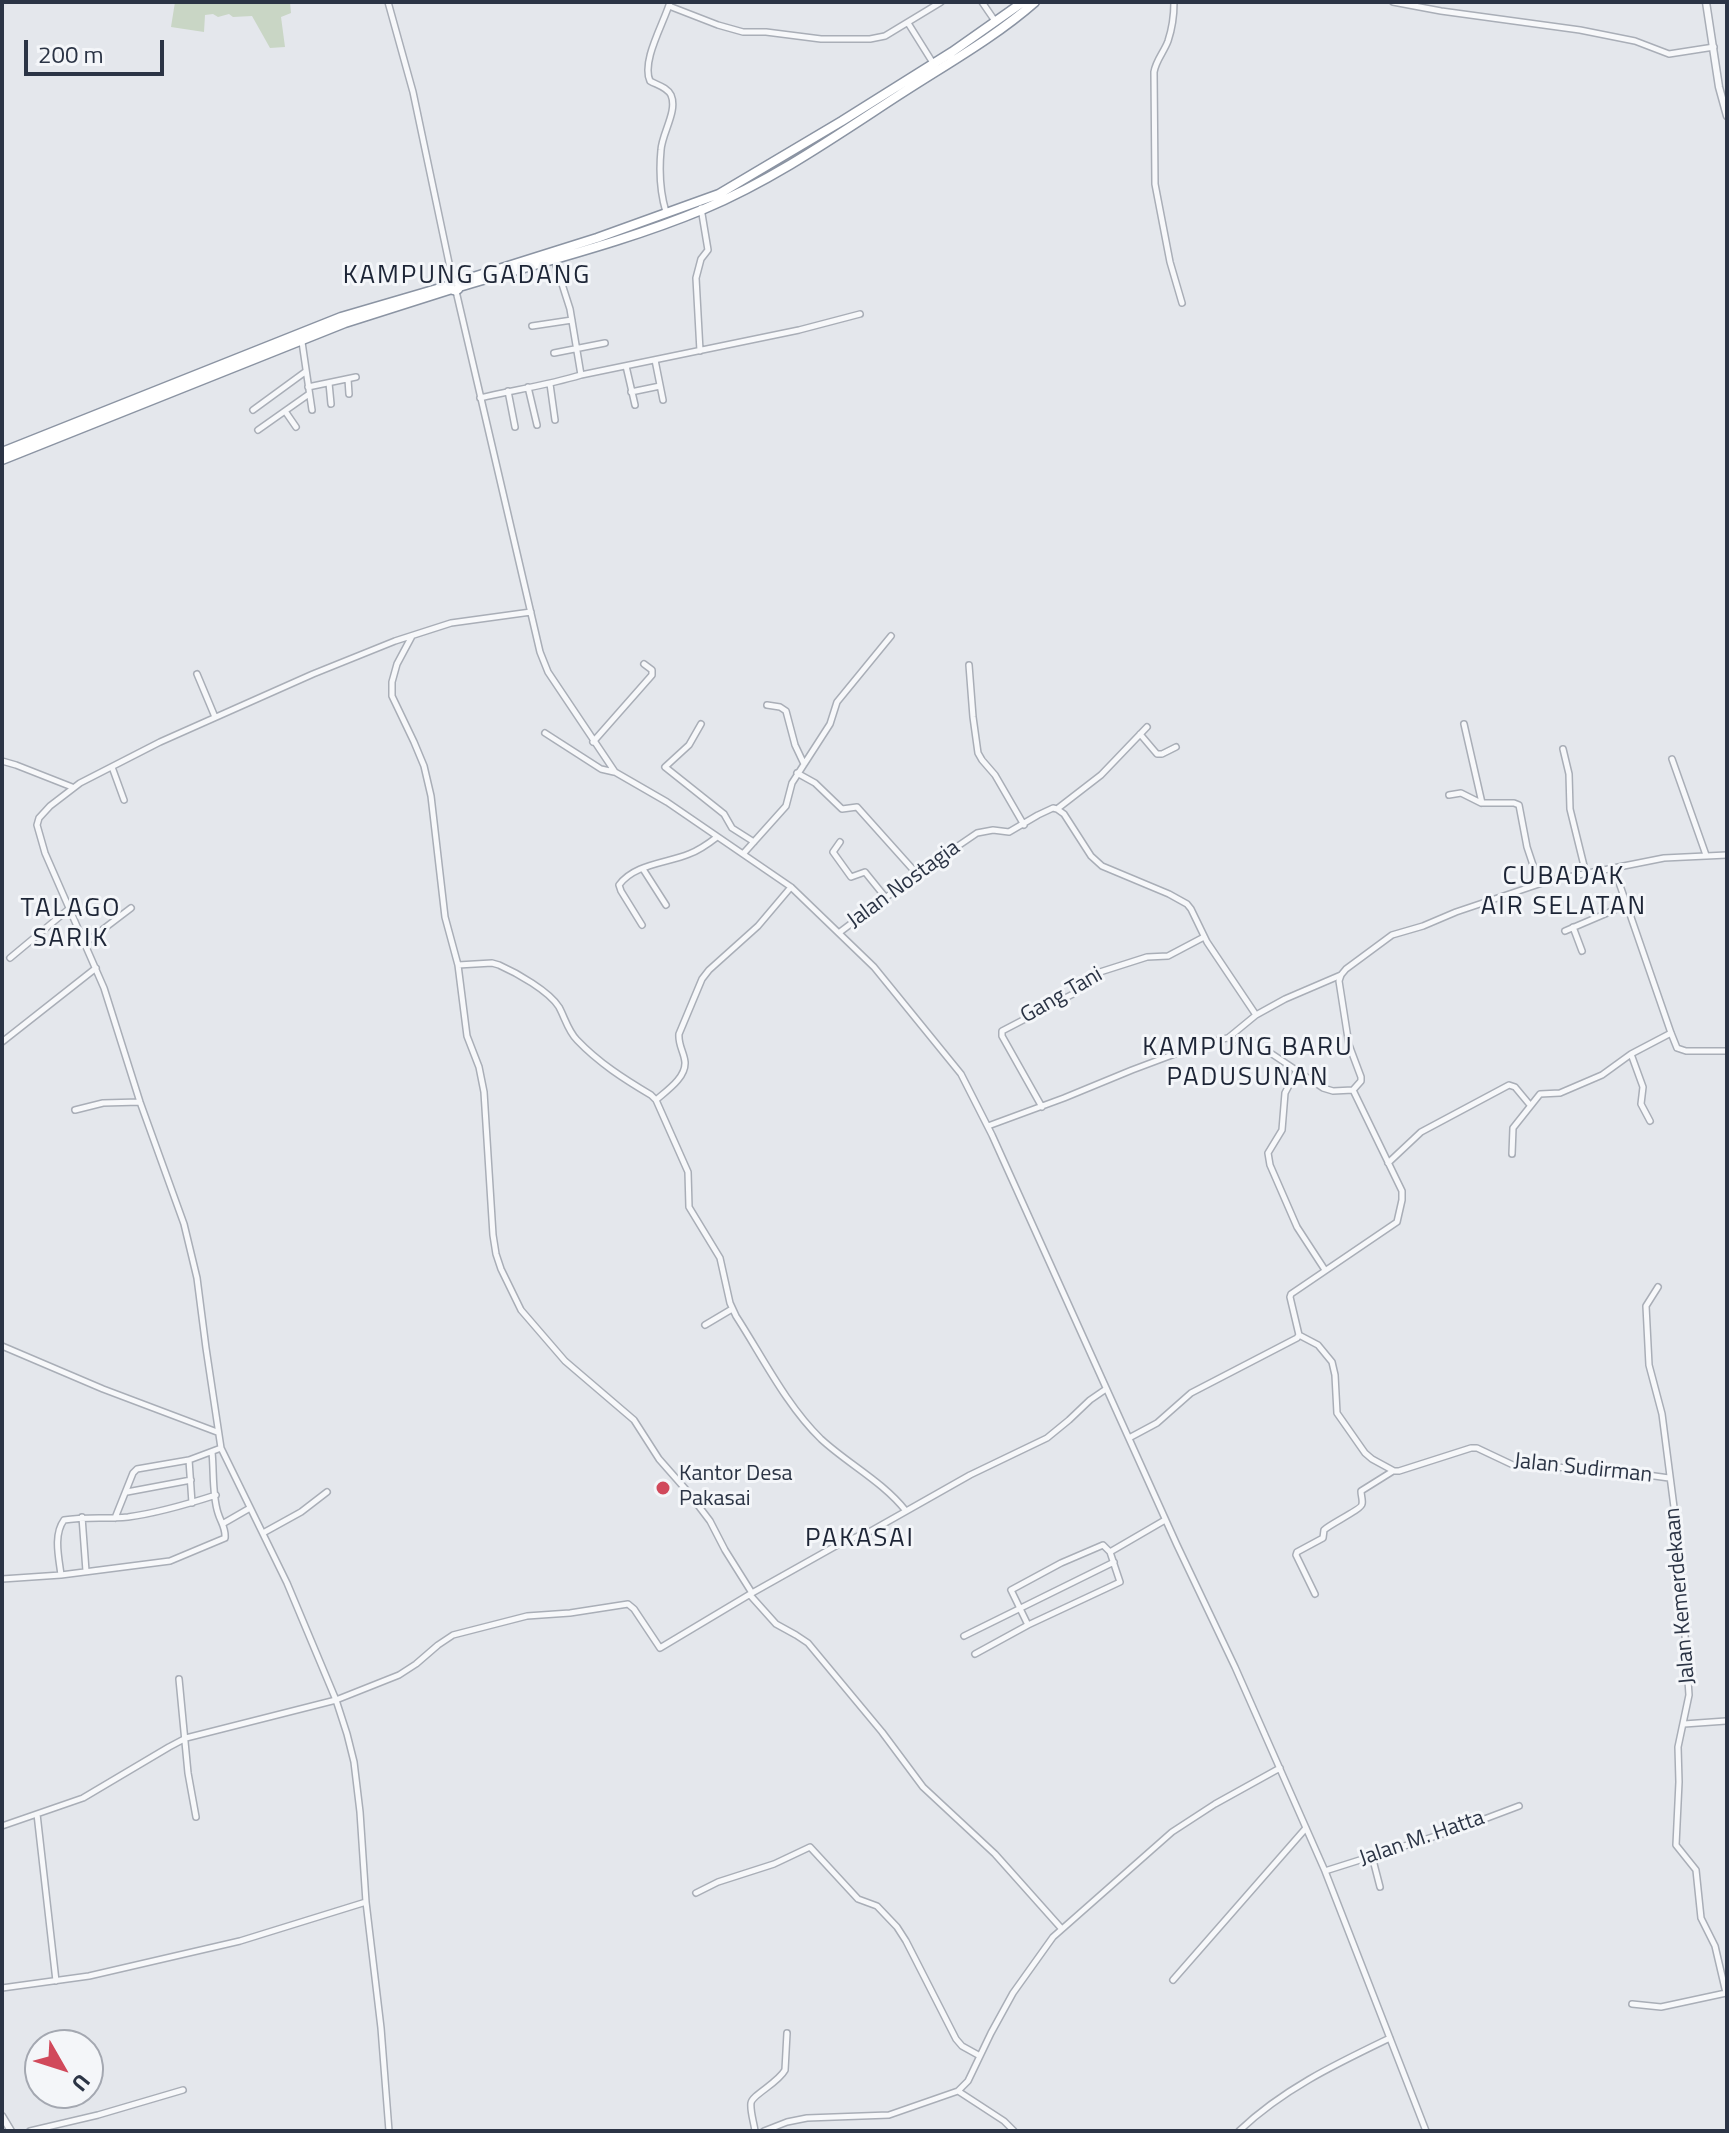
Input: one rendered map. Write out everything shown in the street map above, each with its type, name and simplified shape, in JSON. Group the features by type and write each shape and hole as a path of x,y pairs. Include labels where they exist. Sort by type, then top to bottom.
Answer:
{"highway":[{"path":"844,125 1027,4"},
{"path":"2,460 373,306 632,235 701,206 993,35 1027,4"},
{"path":"455,286 666,212 701,206"},
{"path":"2,452 302,342 320,330"}],"street":[{"path":"388,2 413,92 540,652 548,672 615,772"},
{"path":"666,212 660,180 661,152 673,104 668,91 650,81 647,72 650,55 670,4 734,30 821,39 877,39 941,2"},
{"path":"982,2 996,22"},
{"path":"1174,2 1168,43 1154,72 1155,176 1170,262 1182,303"},
{"path":"1393,2 1580,30 1635,41 1669,54 1714,47"},
{"path":"1706,2 1719,87 1727,116"},
{"path":"908,23 934,63"},
{"path":"700,351 696,278 701,259 708,250 701,206"},
{"path":"553,259 570,309 581,375"},
{"path":"480,398 799,330 860,314"},
{"path":"532,326 572,320"},
{"path":"302,342 312,410"},
{"path":"554,353 605,343"},
{"path":"655,360 663,400"},
{"path":"626,366 635,405"},
{"path":"253,410 305,372"},
{"path":"258,430 308,390 356,377"},
{"path":"348,378 349,394"},
{"path":"329,383 331,404"},
{"path":"550,384 555,420"},
{"path":"631,392 660,386"},
{"path":"528,387 537,425"},
{"path":"508,391 515,427"},
{"path":"285,411 296,427"},
{"path":"389,2131 360,1812 347,1734 287,1583 221,1448 197,1278 184,1224 96,968 45,853 37,825 50,806 72,787 138,752 313,674 412,635 462,620 531,612"},
{"path":"412,635 397,664 392,696 427,779 445,917 458,965 467,1036 479,1067 484,1092 493,1235 501,1269 521,1310 558,1354 634,1420 659,1459 710,1521 751,1594 776,1624 808,1643 923,1787 995,1854 1062,1928"},
{"path":"743,854 787,804 792,783 830,724 837,702 891,636"},
{"path":"593,742 652,675 652,670 644,664"},
{"path":"969,665 978,753 995,775 1024,825"},
{"path":"197,674 215,717"},
{"path":"767,705 786,711 795,745 804,764"},
{"path":"701,724 689,745 665,767 724,814 732,828 754,842"},
{"path":"1464,724 1482,803"},
{"name":"Jalan Nostagia","path":"840,932 977,833 993,830 1009,832 1038,815 1057,809 1101,775 1147,727"},
{"path":"545,733 601,769 615,772 667,802 791,887 885,979 961,1074 988,1126 1280,1768 1325,1871 1426,2131"},
{"path":"1140,734 1157,754 1176,747"},
{"path":"1563,749 1569,774 1570,809 1586,874"},
{"path":"1672,759 1706,855"},
{"path":"2,761 72,787"},
{"path":"112,767 124,800"},
{"path":"797,773 815,783 842,809 857,807 917,874"},
{"path":"1449,795 1459,792 1482,803 1519,805 1527,847 1539,883"},
{"path":"1057,809 1064,814 1095,860 1110,871 1187,904 1204,937 1256,1015"},
{"path":"642,925 619,885 626,877 693,853 717,837"},
{"path":"840,842 833,852 851,877 865,872 886,898"},
{"path":"1227,1038 1256,1015 1341,975 1392,935 1539,883 1664,858 1727,855"},
{"path":"1614,868 1677,1048 1682,1051 1727,1051"},
{"path":"643,869 666,905"},
{"path":"656,1100 672,1086 684,1069 679,1034 702,979 765,919 791,887"},
{"path":"1565,931 1626,905"},
{"path":"10,958 70,908"},
{"path":"85,943 131,908"},
{"path":"1573,927 1582,951"},
{"name":"Gang Tani","path":"1042,1107 1002,1031 1073,994 1100,972 1147,957 1168,956 1204,937"},
{"path":"458,965 499,965 551,996 578,1042 612,1071 656,1100 688,1172 689,1207 720,1258 732,1309 808,1425 837,1453 890,1493 906,1511"},
{"path":"2,1042 96,968"},
{"path":"1341,975 1339,987 1349,1045 1361,1077 1353,1090"},
{"path":"1512,1154 1513,1128 1540,1094 1563,1092 1607,1072 1631,1054 1671,1033"},
{"path":"988,1126 1132,1070 1227,1038 1257,1044 1329,1090 1353,1090"},
{"path":"1631,1054 1643,1089 1641,1104 1650,1121"},
{"path":"1297,1070 1283,1098 1282,1130 1268,1153 1270,1165 1297,1227 1325,1270"},
{"path":"1388,1163 1421,1132 1501,1088 1512,1085 1530,1105"},
{"path":"1299,1335 1291,1294 1393,1226 1399,1218 1403,1196 1353,1090"},
{"path":"75,1110 103,1103 140,1102"},
{"name":"Jalan Kemerdekaan","path":"1658,1287 1646,1306 1648,1354 1662,1414 1682,1574 1689,1695 1678,1747 1676,1845 1696,1870 1701,1918 1715,1946 1727,1993"},
{"path":"705,1325 732,1309"},
{"path":"1129,1438 1157,1423 1191,1393 1299,1335"},
{"path":"1299,1335 1318,1345 1332,1362 1339,1415 1368,1456 1394,1471"},
{"path":"2,1346 218,1433"},
{"path":"2,1826 83,1798 186,1738 336,1700 399,1675 444,1640 462,1632 527,1616 624,1604 634,1609 660,1648 841,1543 866,1534 970,1475 1047,1438 1106,1389"},
{"path":"115,1518 137,1469 189,1460 221,1448"},
{"name":"Jalan Sudirman","path":"1315,1594 1298,1561 1297,1552 1323,1538 1324,1530 1333,1522 1360,1509 1363,1503 1361,1491 1394,1471 1477,1448 1513,1465 1611,1470 1669,1478"},
{"path":"2,1579 61,1575 174,1560 225,1538 224,1523 218,1511 212,1452"},
{"path":"189,1460 192,1503"},
{"path":"126,1493 191,1480"},
{"path":"263,1533 301,1512 327,1492"},
{"path":"61,1575 58,1546 60,1524 64,1520 146,1514 216,1495"},
{"path":"224,1523 250,1508"},
{"path":"82,1517 86,1571"},
{"path":"1110,1552 1165,1520"},
{"path":"975,1654 1028,1625 1120,1582 1110,1552 1103,1545 1011,1590 1028,1625"},
{"path":"964,1636 1114,1562"},
{"path":"179,1679 188,1773 196,1817"},
{"path":"1684,1724 1726,1721"},
{"path":"764,2131 796,2120 889,2115 958,2091 967,2083 1013,1993 1046,1945 1062,1928 1172,1832 1280,1768"},
{"name":"Jalan M. Hatta","path":"1325,1871 1458,1829 1519,1806"},
{"path":"37,1814 56,1981"},
{"path":"1173,1980 1306,1828"},
{"path":"696,1893 718,1882 774,1864 806,1847 811,1848 858,1899 875,1904 897,1927 956,2039 980,2056"},
{"path":"1372,1856 1380,1887"},
{"path":"2,1988 89,1976 253,1938 366,1902"},
{"path":"1632,2004 1661,2007 1727,1993"},
{"path":"755,2131 751,2103 783,2074 787,2033"},
{"path":"1239,2131 1286,2092 1321,2071 1391,2038"},
{"path":"30,2131 183,2090"},
{"path":"958,2091 1014,2131"},
{"path":"2,2116 11,2131"}],"green space":[{"path":"175,2 290,2 291,13 281,17 285,47 270,48 252,16 205,15 204,32 171,27"}],"place":[{"name":"Kantor Desa Pakasai","path":"663,1488"}],"district":[{"name":"KAMPUNG GADANG","path":"467,277"},
{"name":"CUBADAK AIR SELATAN","path":"1564,893"},
{"name":"TALAGO SARIK","path":"71,925"},
{"name":"KAMPUNG BARU PADUSUNAN","path":"1248,1064"},
{"name":"PAKASAI","path":"860,1540"}]}
